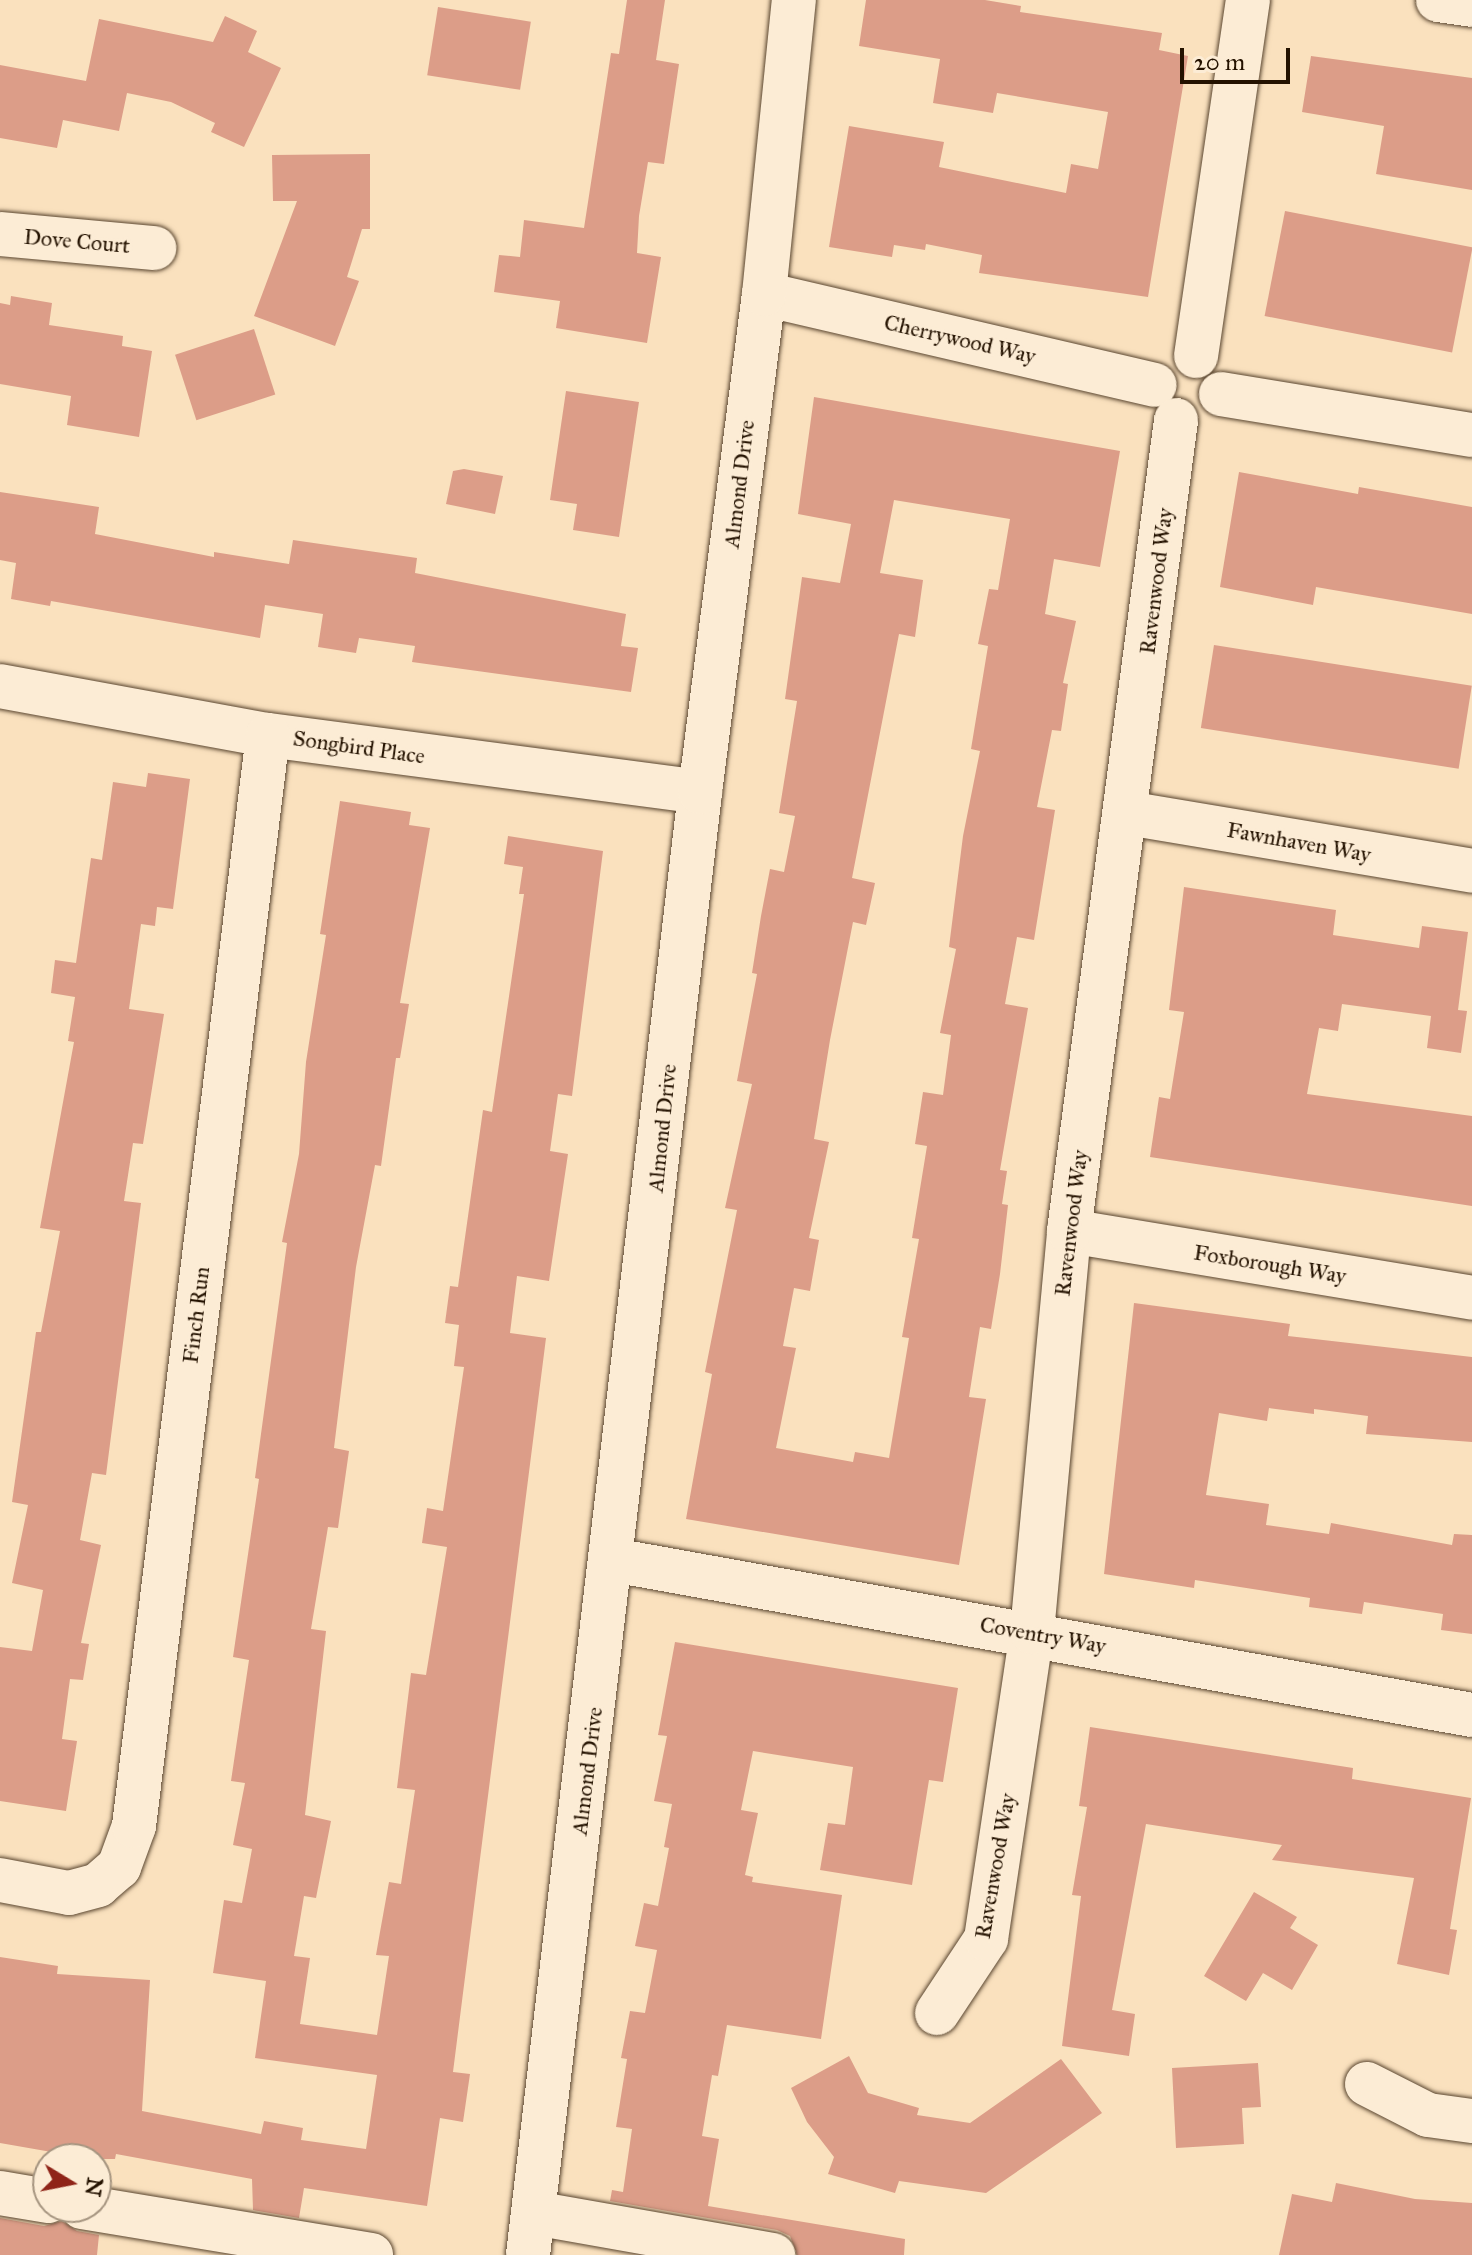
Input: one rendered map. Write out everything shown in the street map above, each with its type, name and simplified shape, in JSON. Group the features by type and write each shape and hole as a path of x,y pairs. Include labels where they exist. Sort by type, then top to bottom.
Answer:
{"street":[{"name":"Almond Drive","path":"528,2255 613,1560 700,792 764,294 794,0"},
{"path":"1196,356 1248,0"},
{"path":"1438,0 1472,5"},
{"name":"Dove Court","path":"0,234 154,248"},
{"name":"Cherrywood Way","path":"764,294 1166,402"},
{"path":"1196,356 1215,369 1221,394 1210,414 1188,422 1166,402 1166,364 1196,356"},
{"path":"1221,394 1472,435"},
{"name":"Ravenwood Way","path":"937,2013 986,1939 1032,1632 1069,1231 1127,813 1166,402"},
{"name":"Songbird Place","path":"11,688 268,735 700,792"},
{"name":"Finch Run","path":"0,1880 69,1893 98,1885 119,1867 134,1826 268,735"},
{"name":"Fawnhaven Way","path":"1127,813 1472,871"},
{"name":"Foxborough Way","path":"1069,1231 1472,1298"},
{"name":"Coventry Way","path":"613,1560 1032,1632 1472,1715"},
{"path":"1367,2084 1428,2115 1472,2121"},
{"path":"0,2193 32,2198"},
{"path":"112,2212 371,2255"},
{"path":"534,2213 773,2255"}],"building":[{"path":"627,0 665,0 656,60 679,64 664,164 648,162 639,216 637,253 661,257 647,343 556,328 560,301 494,292 499,255 520,257 524,220 584,228 611,53 619,54"},
{"path":"866,0 985,0 1021,6 1020,12 1162,33 1159,50 1188,56 1148,297 979,273 982,255 926,244 925,250 894,245 892,257 829,247 849,126 944,142 939,167 1066,193 1071,164 1098,169 1108,112 997,93 993,113 933,103 940,59 859,46"},
{"path":"438,7 531,22 520,90 427,75"},
{"path":"225,16 257,31 248,52 281,68 244,147 211,132 215,123 171,102 127,93 119,131 63,120 57,148 0,138 0,65 86,81 99,19 213,42"},
{"path":"1311,56 1472,78 1472,190 1376,174 1384,126 1302,112"},
{"path":"370,154 370,229 362,229 347,277 359,281 335,346 254,316 297,201 273,201 272,155"},
{"path":"1285,211 1472,247 1452,352 1265,316"},
{"path":"11,296 52,303 49,325 123,336 122,346 152,351 139,437 67,425 71,396 0,384 0,303 10,305"},
{"path":"254,329 275,395 196,420 175,355"},
{"path":"566,391 639,402 619,537 573,530 577,504 550,500"},
{"path":"814,397 1120,451 1100,567 1054,559 1045,614 1076,621 1063,683 1068,684 1061,731 1052,730 1037,807 1055,810 1034,940 1017,937 1005,1004 1028,1008 1000,1170 1007,1171 1002,1204 1008,1205 1000,1274 991,1329 980,1327 969,1397 986,1399 959,1565 686,1519 712,1374 705,1372 737,1210 725,1208 752,1084 737,1081 757,974 752,973 770,869 784,872 795,816 779,813 797,701 785,699 802,577 840,583 851,524 798,514","holes":["894,500 1010,519 998,590 989,589 978,644 988,646 971,749 980,751 963,836 949,947 956,949 940,1033 951,1035 943,1095 923,1092 915,1144 927,1146 912,1238 919,1239 902,1337 909,1338 889,1458 855,1452 853,1462 776,1448 796,1348 783,1346 794,1288 810,1291 819,1240 809,1238 829,1142 814,1139 830,1040 853,922 866,925 875,883 852,878 899,634 915,637 923,580 880,573"]},
{"path":"464,469 503,476 495,514 446,504 453,471"},
{"path":"1239,472 1358,494 1359,487 1472,507 1472,614 1316,587 1313,605 1220,587"},
{"path":"0,492 99,507 95,534 214,557 214,552 289,564 293,540 417,558 415,573 626,614 621,646 638,648 631,692 412,662 415,646 359,638 356,653 318,647 323,614 265,605 260,638 51,601 50,606 11,599 16,563 0,560"},
{"path":"1214,645 1472,686 1459,769 1201,728"},
{"path":"148,773 190,779 173,909 157,907 155,926 141,924 129,1009 164,1014 143,1144 133,1143 124,1201 141,1203 106,1475 92,1473 80,1540 101,1545 81,1643 89,1644 83,1680 70,1679 62,1739 77,1741 66,1811 0,1801 0,1647 32,1651 43,1590 12,1583 28,1505 12,1502 36,1332 41,1332 60,1231 40,1228 74,1042 68,1041 75,997 51,993 55,960 76,963 91,858 102,860 113,782 146,787"},
{"path":"340,801 411,812 409,825 430,828 400,1003 409,1004 400,1058 396,1058 381,1166 375,1165 356,1267 334,1448 349,1451 338,1528 328,1527 311,1629 326,1631 305,1815 331,1821 316,1898 304,1896 294,1956 310,1958 300,2024 377,2035 389,1956 376,1955 389,1882 401,1884 415,1790 397,1788 411,1673 426,1675 447,1547 422,1543 427,1508 443,1511 464,1367 454,1366 459,1325 445,1323 450,1286 458,1287 483,1110 492,1112 524,894 519,894 523,867 504,864 508,836 603,851 572,1096 558,1094 550,1151 568,1154 549,1281 517,1276 510,1333 546,1338 453,2072 470,2074 463,2122 440,2118 427,2206 304,2188 299,2218 253,2210 252,2179 116,2154 112,2159 112,2143 32,2143 32,2149 0,2143 0,1957 58,1966 57,1974 150,1980 142,2111 261,2134 264,2121 303,2128 301,2140 366,2149 377,2075 255,2058 266,1981 213,1973 224,1900 242,1903 252,1849 233,1845 245,1783 231,1781 249,1660 233,1657 259,1479 255,1478 287,1243 282,1242 299,1154 306,1062 326,935 320,934"},
{"path":"1184,887 1336,910 1333,935 1419,948 1422,926 1468,932 1458,1010 1467,1011 1461,1053 1427,1048 1431,1016 1342,1004 1338,1031 1319,1028 1307,1094 1472,1116 1472,1206 1150,1157 1159,1097 1170,1099 1184,1012 1169,1010"},
{"path":"1134,1303 1290,1324 1288,1336 1472,1357 1472,1442 1366,1434 1368,1416 1314,1409 1314,1414 1269,1408 1267,1421 1219,1413 1206,1495 1269,1504 1266,1525 1329,1534 1331,1523 1452,1545 1454,1534 1472,1535 1472,1634 1441,1630 1443,1614 1364,1602 1362,1614 1309,1607 1310,1598 1195,1580 1194,1588 1104,1574"},
{"path":"675,1642 958,1688 943,1782 929,1780 912,1885 820,1870 828,1823 845,1825 853,1767 753,1751 741,1810 758,1813 745,1875 753,1877 752,1882 842,1895 821,2039 727,2025 718,2076 712,2075 702,2136 719,2139 708,2206 905,2239 904,2255 797,2255 790,2236 777,2230 610,2201 612,2190 623,2192 632,2129 616,2127 627,2059 621,2058 630,2011 645,2013 657,1950 635,1946 644,1903 658,1906 669,1848 664,1847 672,1804 654,1801 667,1736 658,1735"},
{"path":"1090,1727 1353,1768 1352,1779 1471,1798 1450,1929 1457,1930 1449,1975 1397,1964 1414,1878 1272,1860 1282,1845 1146,1824 1112,2010 1135,2014 1129,2056 1062,2046 1081,1896 1072,1895 1087,1807 1079,1806"},
{"path":"1254,1892 1297,1917 1290,1928 1318,1945 1292,1990 1263,1973 1246,2001 1204,1976"},
{"path":"849,2056 868,2093 919,2108 917,2115 970,2123 1061,2059 1102,2113 986,2193 899,2181 895,2193 828,2174 834,2157 807,2122 791,2088"},
{"path":"1258,2063 1261,2107 1242,2108 1244,2144 1176,2148 1172,2068"},
{"path":"1336,2183 1415,2199 1472,2203 1472,2255 1279,2255 1292,2194 1332,2202"},
{"path":"0,2218 44,2226 65,2223 77,2231 99,2235 97,2255 0,2255"}]}
